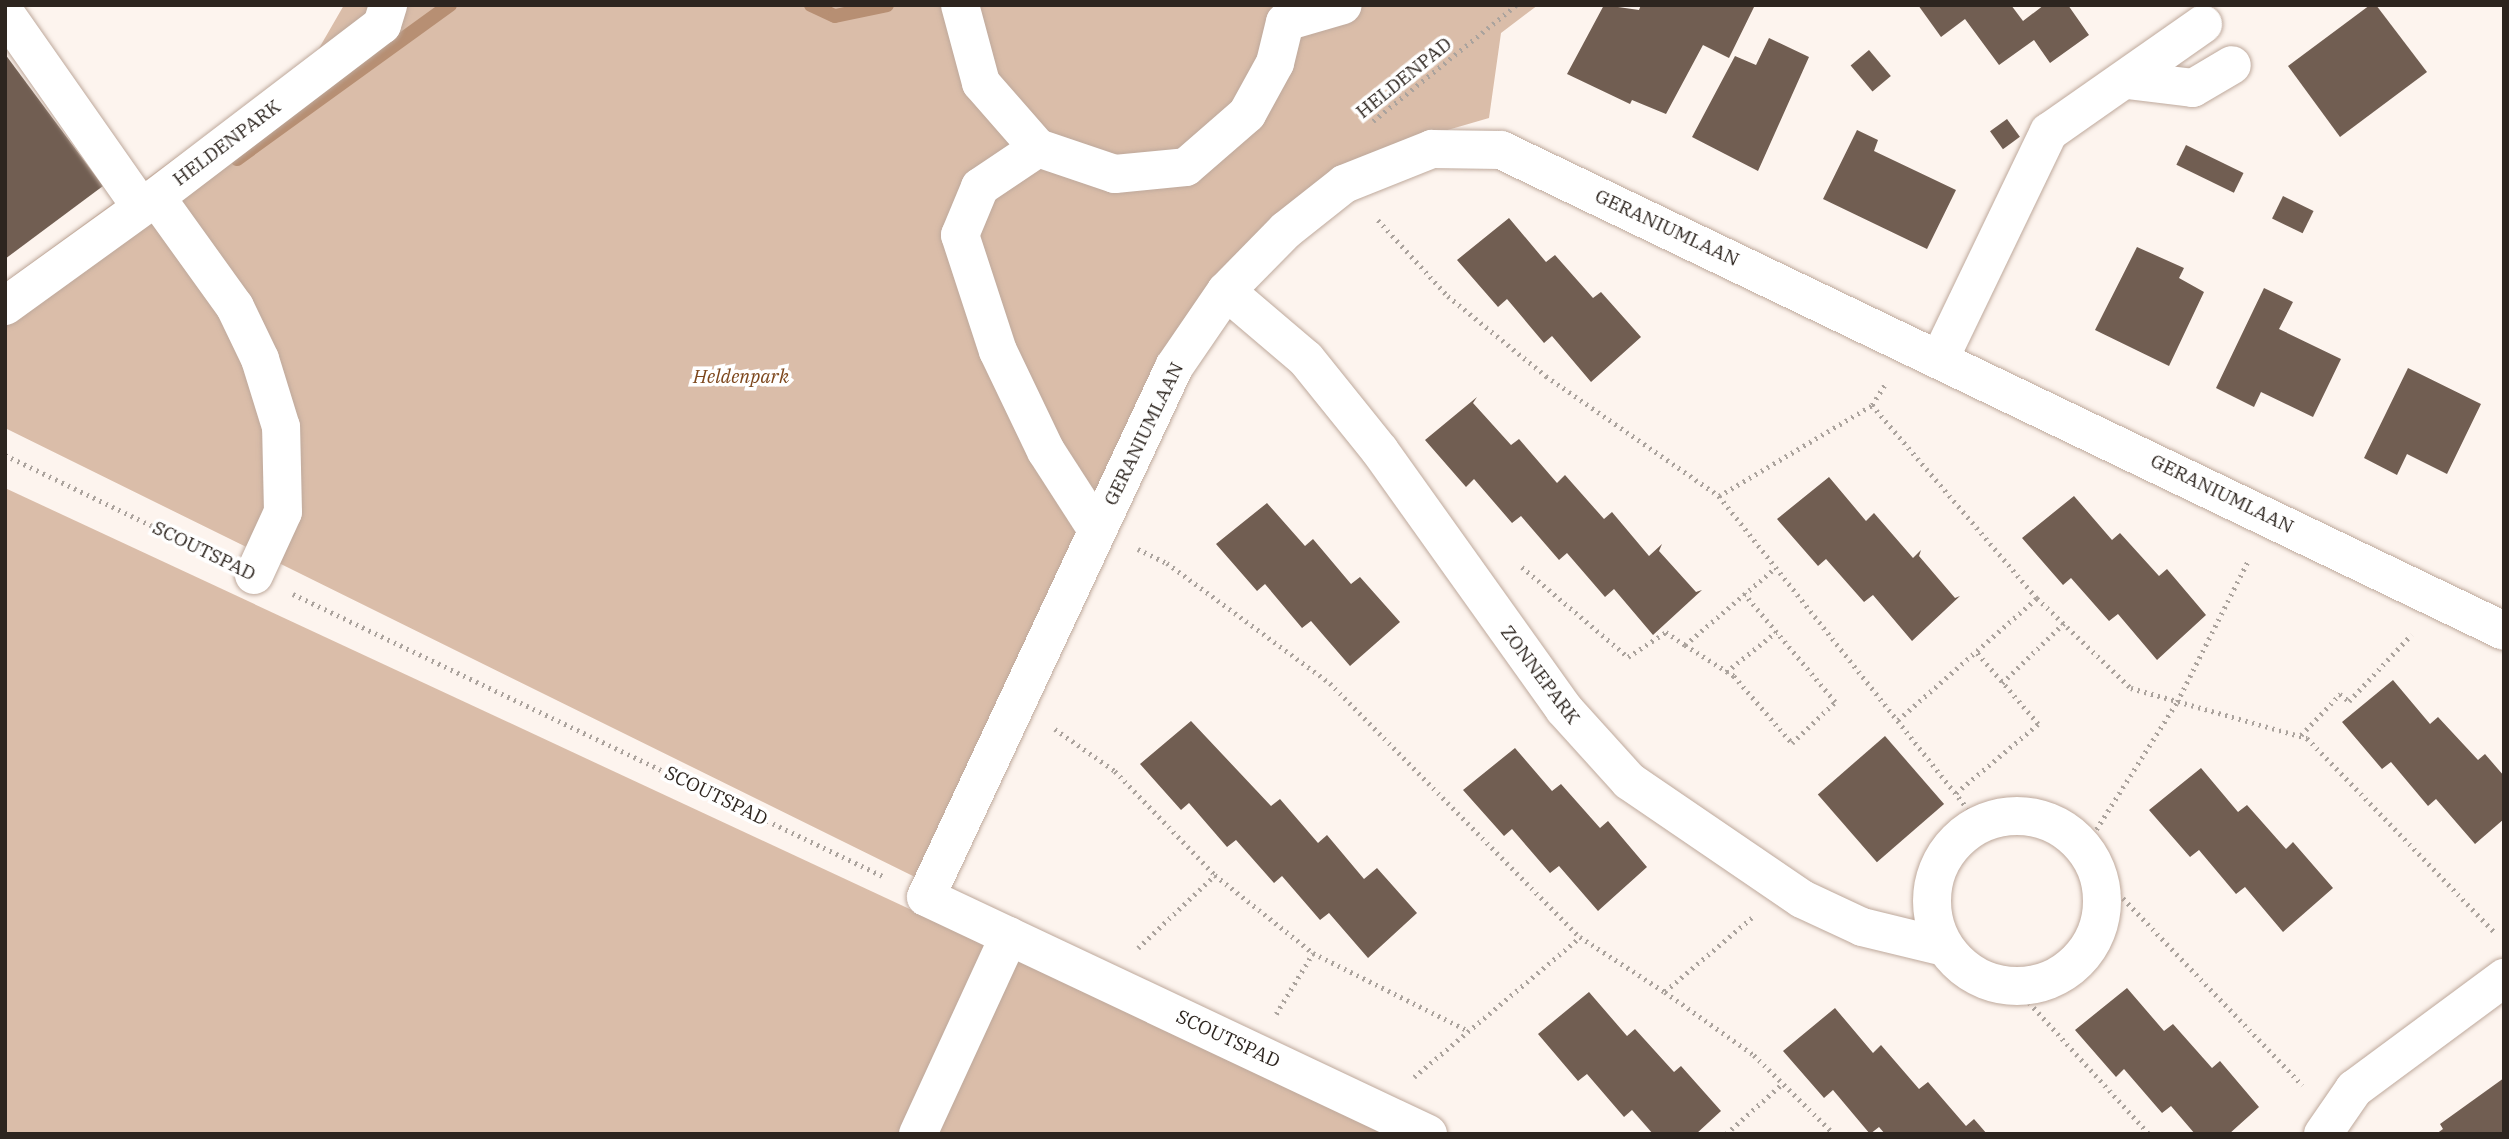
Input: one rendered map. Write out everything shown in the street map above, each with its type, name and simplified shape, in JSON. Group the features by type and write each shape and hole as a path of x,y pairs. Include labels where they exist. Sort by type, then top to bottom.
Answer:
{"street":[{"name":"HELDENPARK","path":"5,306 149,202 382,24 388,5"},
{"path":"960,5 981,83 1038,148 1115,174 1186,167 1247,114 1275,63 1290,13 1343,5"},
{"name":"HELDENPARK","path":"5,13 149,202 235,307 260,359 281,427 283,512 254,575"},
{"path":"1925,350 2049,132 2127,80 2203,24"},
{"path":"2127,80 2193,88 2231,65"},
{"path":"1038,148 980,187 960,235 998,351 1046,451 1097,530"},
{"name":"GERANIUMLAAN","path":"926,897 1174,367 1226,291 1286,230 1344,184 1432,149 1501,150 1925,350 2504,631"},
{"name":"ZONNEPARK","path":"1226,291 1306,359 1380,451 1564,709 1629,781 1787,888 1862,927 1944,947"},
{"path":"2007,815 2036,817 2063,827 2092,860 2099,927 2086,952 2059,975 2015,987 1987,982 1963,968 1944,947 1933,920 1931,892 1939,864 1955,840 1979,823 2007,815"},
{"name":"SCOUTSPAD","path":"926,897 1428,1134"},
{"path":"918,1134 1009,936"},
{"path":"2329,1126 2354,1089 2504,978"}],"path":[{"name":"HELDENPAD","path":"1368,125 1516,5"},
{"path":"1344,184 1448,296 1546,376 1719,496 1774,569 1979,823"},
{"path":"1719,496 1872,405 1925,350"},
{"path":"1872,405 2037,598 2130,688 2300,736 2504,942"},
{"name":"SCOUTSPAD","path":"5,456 926,897"},
{"path":"2270,517 2092,860 2329,1126"},
{"path":"1097,530 1167,563 1330,684 1580,937 1665,992 1754,1055 1834,1134"},
{"path":"1514,559 1628,657 1666,632 1726,672 1792,743 1835,702 1744,594"},
{"path":"1685,645 1774,569"},
{"path":"1898,720 2037,598"},
{"path":"2300,736 2340,694 2349,701 2444,601"},
{"path":"2002,683 2064,623"},
{"path":"1726,672 1776,632"},
{"path":"1956,793 2038,724 1976,652"},
{"path":"1017,703 1115,771 1215,875 1313,953 1469,1031"},
{"path":"1104,980 1215,875"},
{"path":"1665,992 1787,888"},
{"path":"1376,1109 1580,937"},
{"path":"1254,1051 1313,953"},
{"path":"2015,987 2149,1134"},
{"path":"1726,1134 1783,1083"}],"green space":[{"name":"Heldenpark","path":"344,5 1538,5 1501,33 1489,118 1427,136 1271,224 917,878 5,428 5,282 314,57"},
{"path":"5,488 1393,1134 5,1134"}],"building":[{"path":"1604,5 1639,10 1641,5 1755,5 1729,58 1703,45 1666,114 1632,100 1630,104 1567,74"},
{"path":"1918,5 2011,5 2023,21 2044,5 2068,5 2089,35 2050,63 2034,40 1999,65 1965,19 1941,37"},
{"path":"2370,5 2376,5 2427,72 2340,137 2288,66"},
{"path":"1769,38 1809,57 1758,171 1692,137 1735,56 1756,65"},
{"path":"1869,50 1891,76 1872,91 1851,65"},
{"path":"5,54 103,186 5,259"},
{"path":"2007,119 2020,137 2003,149 1990,131"},
{"path":"1857,130 1878,140 1874,151 1956,190 1927,249 1823,199"},
{"path":"2186,145 2244,173 2234,193 2176,165"},
{"path":"2283,196 2314,211 2303,233 2272,218"},
{"path":"1509,218 1546,262 1555,255 1593,298 1601,292 1641,337 1591,382 1552,336 1544,343 1507,299 1498,307 1457,260"},
{"path":"2137,247 2184,268 2179,278 2204,292 2169,366 2095,330"},
{"path":"2264,288 2293,302 2279,329 2341,359 2313,417 2261,392 2254,407 2216,388"},
{"path":"2408,368 2481,404 2447,474 2407,454 2397,475 2364,458"},
{"path":"1477,397 1473,403 1511,445 1519,439 1557,483 1565,475 1604,519 1612,512 1649,556 1662,544 1659,551 1696,592 1702,590 1653,635 1614,589 1605,597 1567,553 1559,560 1521,516 1512,523 1474,479 1466,487 1425,440"},
{"path":"1829,477 1866,521 1874,513 1913,558 1921,550 1919,556 1955,598 1960,596 1912,641 1873,595 1864,602 1826,559 1818,566 1777,519"},
{"path":"2074,496 2112,540 2120,533 2159,576 2167,569 2206,615 2157,660 2118,614 2109,621 2071,578 2063,585 2022,538"},
{"path":"1267,503 1305,546 1313,539 1351,584 1360,577 1400,622 1350,666 1311,621 1302,628 1265,584 1257,591 1216,544"},
{"path":"2393,680 2430,724 2438,717 2478,760 2485,754 2504,776 2504,819 2475,844 2436,799 2428,806 2391,762 2382,769 2342,722"},
{"path":"1191,721 1271,806 1280,799 1318,843 1327,835 1364,879 1377,868 1417,913 1368,958 1329,913 1320,920 1282,876 1274,883 1236,840 1227,847 1189,803 1181,810 1140,764"},
{"path":"1885,736 1944,804 1877,862 1818,794"},
{"path":"1515,748 1552,791 1561,784 1600,828 1608,821 1647,867 1598,911 1559,866 1550,873 1512,829 1504,836 1463,790"},
{"path":"2201,768 2238,812 2247,805 2286,849 2293,842 2333,888 2283,932 2245,887 2236,894 2199,850 2190,857 2149,810"},
{"path":"2127,988 2164,1031 2173,1024 2212,1068 2220,1061 2259,1107 2229,1134 2195,1134 2171,1106 2162,1113 2124,1069 2116,1077 2075,1030"},
{"path":"1589,992 1627,1036 1635,1029 1674,1072 1681,1066 1721,1111 1696,1134 1653,1134 1632,1110 1624,1117 1587,1074 1578,1081 1538,1034"},
{"path":"1835,1008 1873,1053 1881,1045 1919,1089 1928,1082 1966,1126 1974,1119 1987,1134 1885,1134 1879,1127 1870,1134 1833,1090 1824,1098 1783,1051"},
{"path":"2504,1078 2504,1134 2436,1134 2443,1129 2440,1124"}],"waterway":[{"path":"237,159 450,5"},
{"path":"811,5 835,16 887,5"}]}
